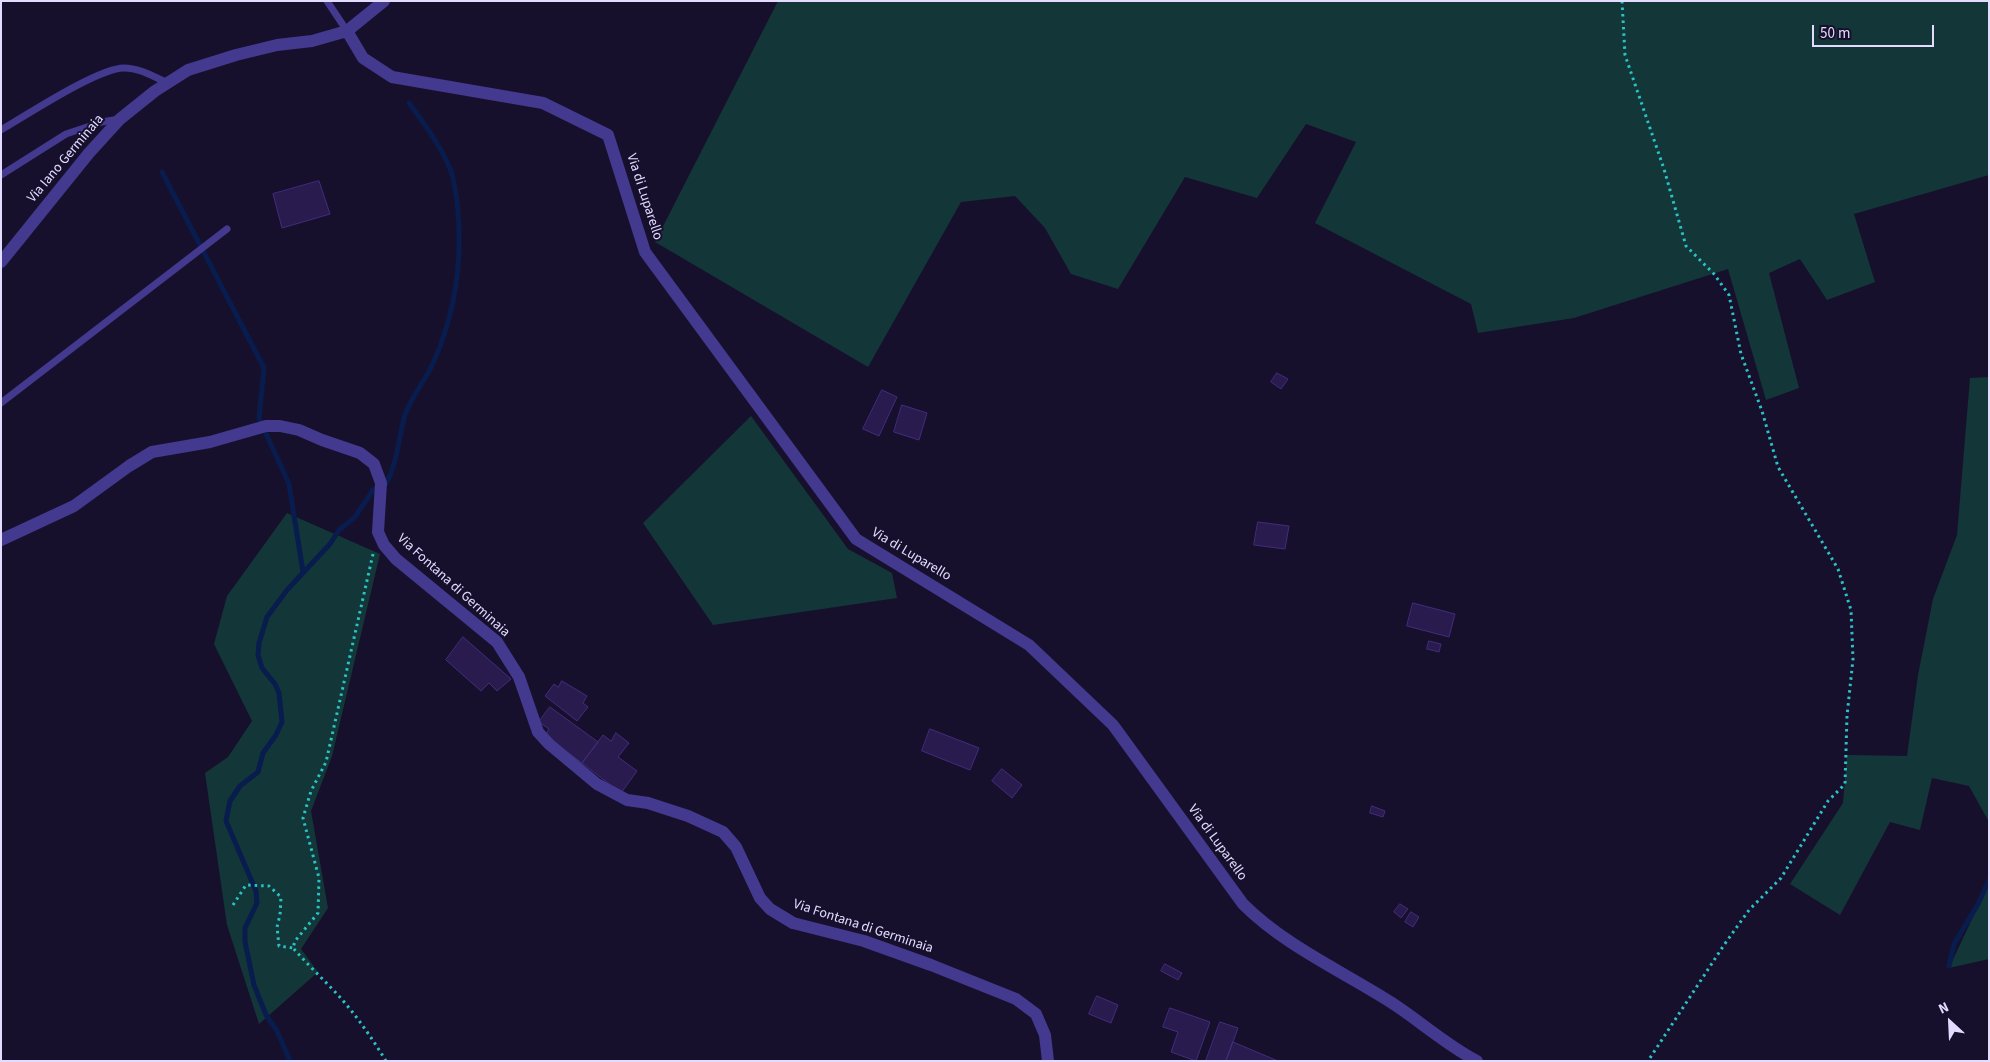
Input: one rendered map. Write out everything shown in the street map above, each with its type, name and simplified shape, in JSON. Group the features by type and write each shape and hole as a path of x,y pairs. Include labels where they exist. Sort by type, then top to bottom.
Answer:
{"street":[{"name":"Via Iano Germinaia","path":"1,262 89,153 120,119 168,83 188,70 236,55 276,45 312,41 347,31 384,1"},
{"name":"Via di Luparello","path":"347,31 363,58 392,77 543,102 608,135 645,252 856,539 1030,645 1113,725 1242,904 1258,919 1324,963 1407,1013 1476,1061"},
{"name":"Via Fontana di Germinaia","path":"1,540 74,506 129,466 152,452 210,442 266,426 280,426 299,430 360,453 374,464 381,483 378,532 384,545 396,558 497,642 519,677 538,732 549,744 597,784 627,800 648,803 688,816 723,832 736,847 760,898 770,909 793,923 864,941 1016,999 1036,1014 1045,1035 1048,1061"}],"lane":[{"path":"327,1 347,31"},
{"path":"1,130 95,77 124,68 144,72 168,83"},
{"path":"1,175 66,134 102,122 120,119"},
{"path":"1,403 227,229"}],"path":[{"path":"1622,1 1625,55 1664,169 1686,246 1714,274 1729,295 1741,354 1762,411 1778,467 1838,568 1851,610 1853,659 1846,716 1845,784 1828,801 1781,878 1749,910 1678,1013 1648,1061"},
{"path":"293,948 296,941 318,913 319,878 303,818 311,791 326,762 378,532"},
{"path":"233,905 246,885 269,886 281,897 277,928 280,946 293,948 338,995 386,1061"}],"green space":[{"path":"778,1 1989,1 1989,175 1854,214 1875,282 1827,300 1800,259 1769,273 1799,388 1766,400 1728,269 1574,318 1478,333 1471,304 1315,223 1356,142 1306,124 1257,198 1185,177 1118,289 1071,274 1045,228 1015,196 961,202 868,367 655,242"},
{"path":"1989,377 1989,822 1969,786 1932,778 1920,830 1890,822 1840,915 1790,884 1843,803 1847,755 1907,756 1918,675 1933,599 1957,535 1970,378"},
{"path":"751,416 848,549 892,573 897,598 713,625 643,523"},
{"path":"287,513 380,554 332,756 311,811 328,908 301,949 318,972 259,1024 227,925 205,773 228,757 252,721 214,644 227,596"},
{"path":"1989,883 1989,959 1949,968"}],"building":[{"path":"319,181 330,214 282,228 273,194"},
{"path":"1277,373 1288,379 1281,389 1271,382"},
{"path":"882,390 897,397 879,436 863,429"},
{"path":"902,405 927,413 919,440 894,432"},
{"path":"1258,522 1289,526 1285,549 1254,545"},
{"path":"1413,603 1455,614 1449,637 1407,626"},
{"path":"463,637 511,679 497,691 489,683 481,691 446,660"},
{"path":"1429,641 1441,644 1439,652 1427,649"},
{"path":"562,681 587,696 583,703 588,707 577,721 545,696 554,684 558,687"},
{"path":"550,707 598,742 582,763 545,736 549,729 539,722"},
{"path":"930,729 979,748 970,770 922,751"},
{"path":"616,733 629,743 618,757 637,771 621,793 582,763 603,735 611,741"},
{"path":"1002,769 1022,785 1012,798 992,781"},
{"path":"1372,806 1385,811 1383,817 1370,813"},
{"path":"1400,904 1408,909 1401,918 1394,912"},
{"path":"1411,912 1419,917 1413,927 1405,922"},
{"path":"1165,964 1182,973 1178,980 1161,971"},
{"path":"1097,996 1118,1005 1111,1023 1089,1014"},
{"path":"1170,1008 1210,1022 1196,1061 1171,1052 1178,1032 1163,1027"},
{"path":"1220,1022 1238,1028 1226,1061 1206,1061"},
{"path":"1233,1042 1278,1061 1226,1061"}],"waterway":[{"path":"290,1061 277,1031 266,1015 254,985 245,942 245,928 257,903 256,891 226,821 230,801 240,786 258,772 263,753 276,735 282,722 279,693 275,684 262,668 258,655 259,643 267,617 287,590 330,544 339,530 355,517 373,490 386,484 395,459 405,415 434,361 442,342 453,303 458,262 459,221 452,173 430,132 409,103"},
{"path":"162,172 264,368 259,418 289,484 303,572"},
{"path":"1949,966 1954,944 1978,904 1989,880"}]}
